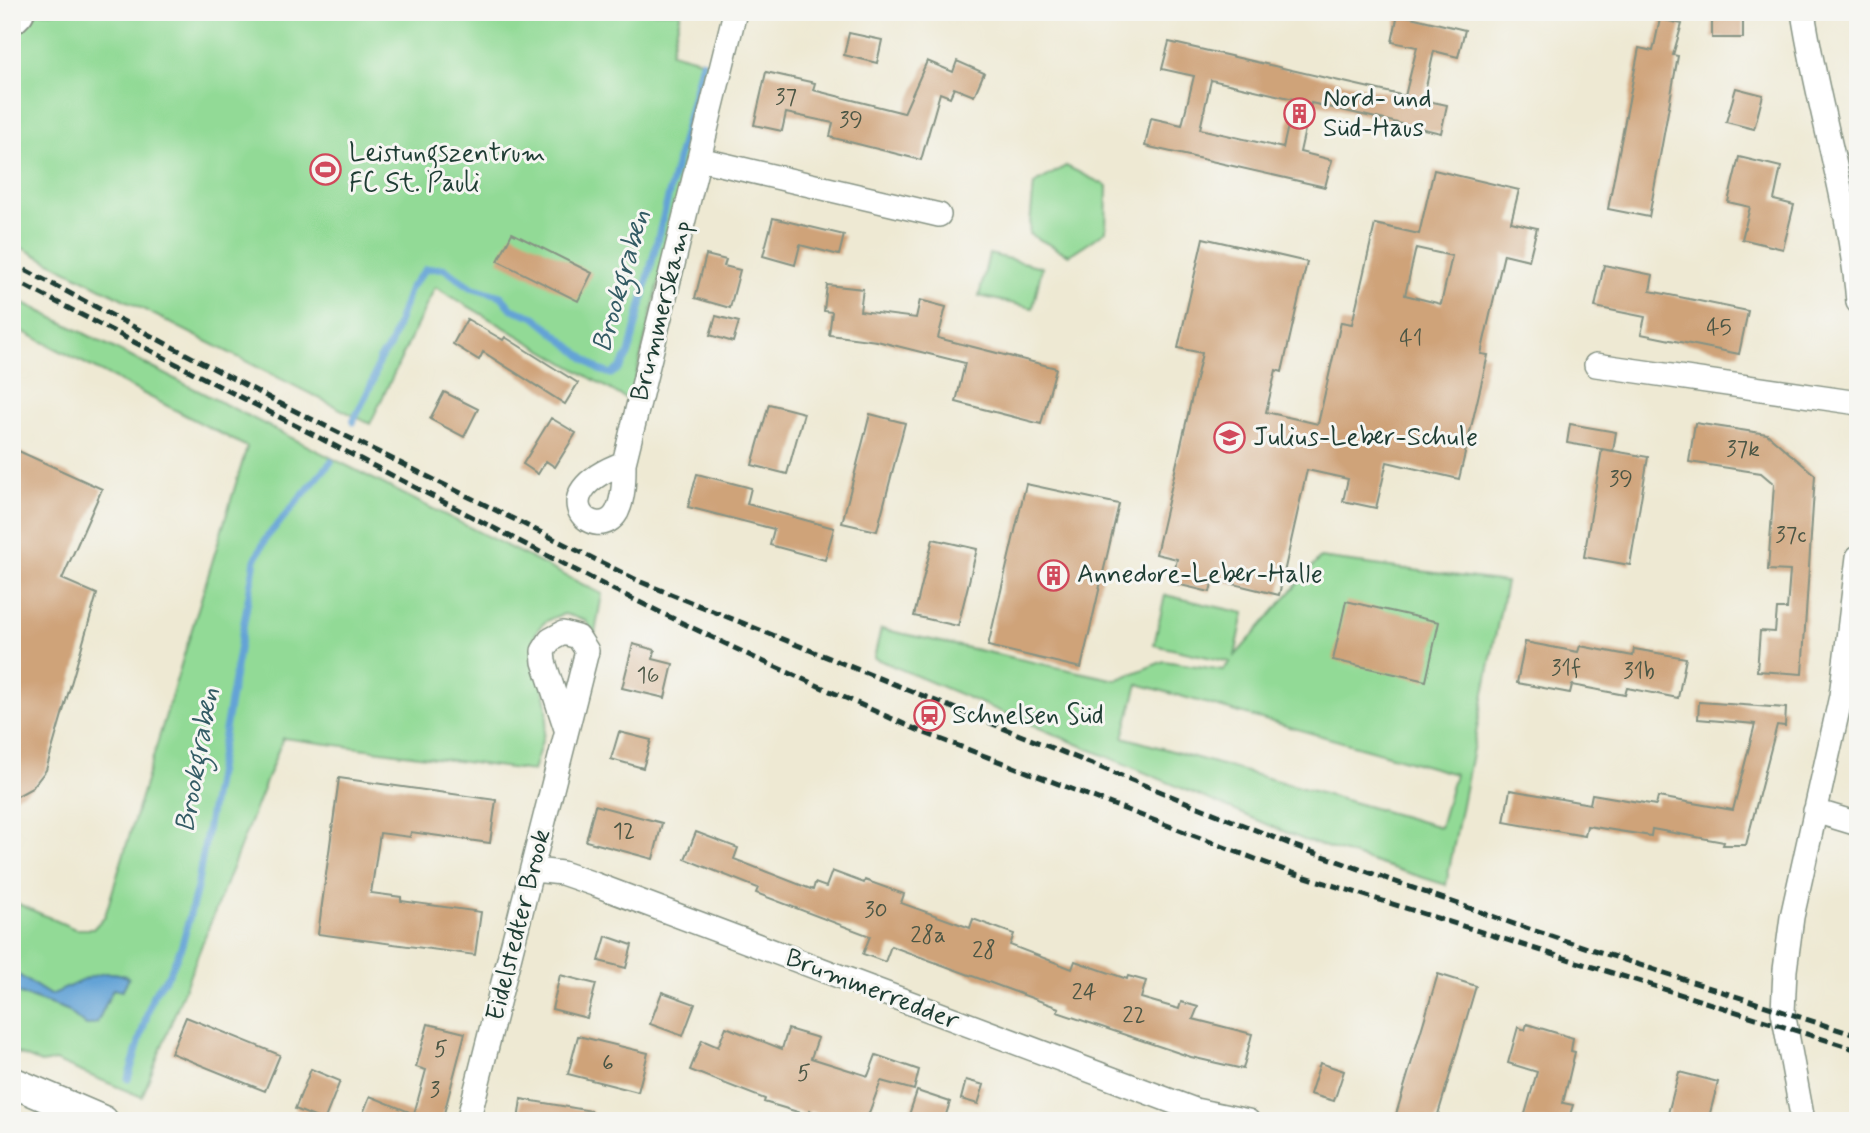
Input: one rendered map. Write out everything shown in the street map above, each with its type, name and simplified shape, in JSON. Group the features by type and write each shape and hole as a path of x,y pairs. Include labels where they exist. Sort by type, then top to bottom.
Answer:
{"highway":[{"path":"12,16 17,12"}],"main road":[{"path":"12,1082 103,1121"}],"street":[{"name":"Brummerskamp","path":"624,463 735,12"},
{"path":"1803,12 1850,236 1858,303"},
{"path":"699,159 940,215"},
{"path":"1596,365 1858,403"},
{"path":"1803,1121 1785,1027 1783,990 1792,917 1841,696 1858,557"},
{"name":"Eidelstedter Brook","path":"468,1121 534,870 566,729"},
{"path":"1815,811 1858,824"},
{"name":"Brummerredder","path":"534,870 562,873 594,884 1211,1118 1248,1121"}],"green space":[{"name":"Leistungszentrum FC St. Pauli","path":"38,12 681,12 671,52 712,63 630,401 435,287 370,424 12,243 12,36"},
{"path":"1066,166 1107,186 1106,231 1069,255 1029,234 1034,184"},
{"path":"989,254 1042,267 1033,308 979,296"},
{"path":"12,297 602,594 595,634 585,620 565,614 547,621 537,631 535,657 547,717 533,771 283,738 142,1097 55,1061 41,1063 12,1051 12,991 67,1010 104,1004 113,989 129,978 50,995 12,971 12,901 75,929 93,929 105,916 247,447 12,326"},
{"path":"1320,558 1506,582 1446,885 1304,840 874,658 881,629 1116,680 1164,661 1223,670 1230,662 1154,645 1165,595 1244,613 1235,656","holes":["1138,684 1455,774 1440,827 1123,737"]}],"water":[{"path":"12,971 50,995 99,974 119,974 129,978 122,991 113,989 97,1023 86,1026 67,1010 12,991"}],"building":[{"path":"1712,12 1743,12 1743,38 1712,38"},
{"name":"Nord- und Süd-Haus","path":"1398,14 1465,30 1458,57 1434,51 1423,100 1447,105 1441,133 1311,103 1300,152 1332,160 1325,187 1145,146 1151,118 1182,125 1194,76 1162,69 1169,42 1405,96 1417,47 1392,42","holes":["1211,80 1294,99 1283,148 1200,129"]},
{"path":"1660,19 1682,24 1673,55 1678,56 1649,217 1608,209 1639,48 1653,51"},
{"path":"849,33 882,40 877,63 844,55"},
{"path":"927,61 953,72 957,61 984,73 974,96 954,88 950,97 940,93 921,160 830,137 833,123 786,113 782,131 754,125 766,72 815,83 813,90 904,113"},
{"path":"1736,88 1763,95 1754,129 1726,122"},
{"path":"1739,157 1781,167 1774,200 1794,205 1783,249 1742,239 1750,207 1728,202"},
{"path":"1434,170 1519,190 1511,222 1537,228 1529,260 1504,254 1481,354 1488,355 1459,479 1387,462 1376,508 1343,501 1348,479 1307,470 1279,595 1213,579 1210,592 1172,583 1177,559 1156,554 1202,353 1178,348 1203,238 1307,262 1282,372 1276,370 1266,412 1318,424 1341,322 1352,324 1375,224 1419,234","holes":["1416,248 1452,256 1441,304 1405,295"]},
{"path":"773,218 844,235 839,255 800,245 795,265 763,256"},
{"path":"512,233 592,273 578,301 498,261"},
{"path":"706,255 726,260 724,266 740,270 730,308 695,298"},
{"path":"1604,265 1653,275 1650,291 1748,311 1739,354 1641,334 1645,317 1595,307"},
{"path":"827,285 863,289 860,311 916,318 920,300 946,307 938,338 1056,368 1041,424 956,402 965,363 877,341 829,335 832,312 824,311"},
{"path":"716,316 739,322 733,342 710,335"},
{"path":"467,319 503,340 505,337 578,383 565,404 483,352 479,360 453,344"},
{"path":"444,392 478,409 464,437 430,419"},
{"path":"769,404 804,413 787,474 752,465"},
{"path":"870,414 905,423 877,531 842,523"},
{"path":"551,418 576,433 555,467 546,461 538,474 523,464"},
{"path":"1695,423 1767,434 1815,475 1802,674 1757,671 1760,631 1775,632 1777,609 1787,609 1790,571 1768,570 1774,484 1761,473 1689,462"},
{"path":"1570,424 1616,432 1613,451 1567,443"},
{"path":"12,448 102,489 62,579 97,594 46,770 32,788 12,799"},
{"path":"1602,449 1648,457 1630,565 1584,557"},
{"path":"697,474 751,488 747,504 834,528 825,560 770,545 774,529 688,507"},
{"name":"Annedore-Leber-Halle","path":"1026,484 1119,504 1081,668 988,646"},
{"path":"933,539 977,549 958,626 914,616"},
{"path":"1346,601 1439,622 1426,681 1333,660"},
{"path":"1525,642 1578,652 1580,646 1633,656 1634,649 1686,658 1678,698 1627,688 1625,695 1572,685 1570,693 1517,683"},
{"path":"633,644 655,650 653,659 673,664 665,698 622,688"},
{"path":"1699,702 1786,708 1785,726 1777,725 1746,845 1723,845 1724,842 1652,829 1651,836 1587,826 1585,836 1504,822 1510,790 1590,804 1592,794 1656,805 1658,797 1733,810 1755,724 1698,719"},
{"path":"619,732 651,740 643,768 611,759"},
{"path":"339,778 496,800 490,843 411,832 410,837 380,833 371,893 401,897 401,901 481,912 475,955 318,934"},
{"path":"595,805 662,823 653,859 586,841"},
{"path":"696,832 738,848 734,859 813,890 815,883 826,887 832,871 864,883 865,880 904,894 901,903 970,928 973,919 1014,934 1010,945 1072,969 1075,961 1127,979 1128,976 1146,981 1141,998 1179,1009 1181,1002 1198,1007 1193,1019 1252,1034 1243,1069 1191,1057 1057,1012 1059,1008 891,946 885,962 863,954 870,936 756,893 758,888 685,859"},
{"path":"606,936 632,945 626,968 599,961"},
{"path":"1438,974 1476,986 1451,1071 1436,1121 1394,1121"},
{"path":"560,975 596,984 587,1018 552,1009"},
{"path":"662,992 695,1004 683,1036 650,1024"},
{"path":"186,1017 280,1055 265,1091 171,1053"},
{"path":"428,1024 465,1033 442,1121 360,1121 370,1096 414,1114 426,1070 416,1067"},
{"path":"1527,1024 1573,1038 1571,1051 1575,1052 1563,1103 1573,1105 1568,1121 1523,1121 1537,1072 1508,1063 1518,1027 1525,1030"},
{"path":"726,1027 782,1049 788,1029 818,1038 811,1058 868,1076 876,1055 919,1070 914,1090 881,1081 866,1121 837,1121 810,1111 808,1115 764,1102 765,1099 690,1070 702,1040 718,1047"},
{"path":"578,1036 648,1053 638,1092 568,1074"},
{"path":"1320,1063 1344,1071 1334,1101 1310,1094"},
{"path":"311,1069 340,1081 324,1121 295,1109"},
{"path":"1679,1072 1718,1082 1708,1121 1666,1121"},
{"path":"966,1080 984,1085 978,1104 961,1099"},
{"path":"917,1091 950,1102 944,1121 907,1121"},
{"path":"521,1099 592,1111 592,1121 518,1121"}],"waterway":[{"name":"Brookgraben","path":"353,422 373,381 379,360 390,346 410,288 426,269 443,268 471,287 501,296 512,309 535,317 599,370 611,374 620,368 629,353 702,62"},
{"name":"Brookgraben","path":"128,1079 153,995 169,974 182,945 197,888 255,560 266,538 331,462"}],"railway":[{"path":"12,263 287,407 641,582 1295,846 1517,925 1858,1036"},
{"path":"12,279 610,588 751,656 922,732 1287,871 1858,1050"}],"place":[{"name":"Nord- und Süd-Haus","path":"1300,114"},
{"name":"Leistungszentrum FC St. Pauli","path":"326,169"},
{"name":"Julius-Leber-Schule","path":"1230,438"},
{"name":"Annedore-Leber-Halle","path":"1054,575"},
{"name":"Schnelsen Süd","path":"929,716"}]}
